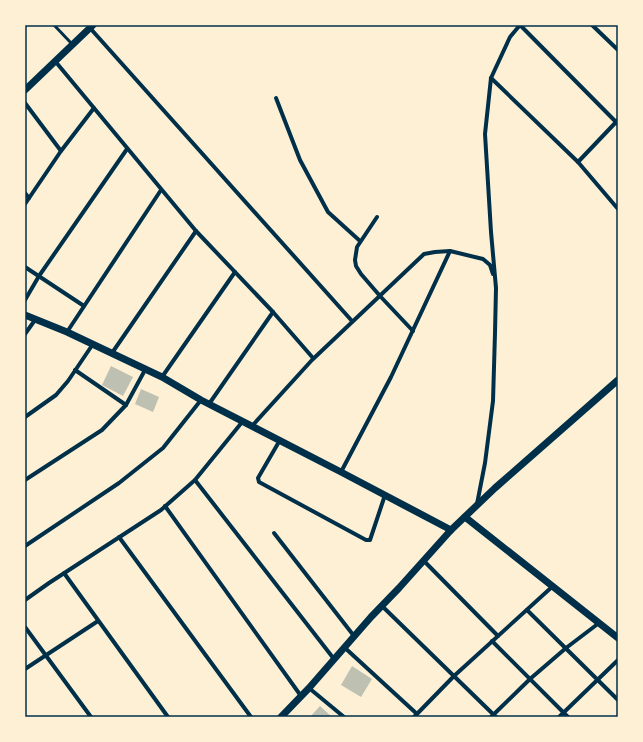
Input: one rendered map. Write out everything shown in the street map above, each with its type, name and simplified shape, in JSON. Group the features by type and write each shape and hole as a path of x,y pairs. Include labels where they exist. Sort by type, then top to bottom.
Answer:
{"street":[{"path":"476,506 485,463 493,401 496,288 485,134 491,78 510,37 520,25 617,122 578,162"},
{"path":"592,25 618,50"},
{"path":"25,90 91,26 352,321"},
{"path":"55,60 196,231 273,312 313,358"},
{"path":"491,78 578,162 618,209"},
{"path":"276,98 300,160 328,212 360,241"},
{"path":"25,103 61,151"},
{"path":"25,204 61,151 94,108"},
{"path":"25,300 127,149"},
{"path":"67,332 161,190"},
{"path":"25,193 30,198"},
{"path":"377,217 360,241 354,260 361,274 413,332"},
{"path":"112,353 196,231"},
{"path":"252,426 313,358 424,254 450,251 483,259 490,265 496,288"},
{"path":"341,472 391,377 450,251"},
{"path":"25,267 84,306"},
{"path":"162,377 235,272"},
{"path":"209,404 273,312"},
{"path":"25,315 67,332 162,377 201,400 451,530"},
{"path":"25,334 35,320"},
{"path":"25,417 56,395 93,344"},
{"path":"75,370 126,405"},
{"path":"25,480 102,430 126,405 146,370"},
{"path":"281,717 309,688 381,605 399,588 451,530 500,483 618,380"},
{"path":"25,546 119,483 163,448 201,400"},
{"path":"25,600 165,506 195,480 243,421"},
{"path":"280,440 258,478 259,482 366,540 370,540 385,496"},
{"path":"195,480 334,659"},
{"path":"165,506 301,696"},
{"path":"465,517 618,638"},
{"path":"274,533 354,636"},
{"path":"119,537 251,717"},
{"path":"423,560 498,636"},
{"path":"64,573 168,717"},
{"path":"344,647 416,715 454,676 553,586"},
{"path":"381,605 493,716 530,679 566,648 600,623"},
{"path":"527,610 618,700"},
{"path":"25,669 47,656 98,621"},
{"path":"25,627 91,717"},
{"path":"492,641 568,717"},
{"path":"559,717 618,660"},
{"path":"309,688 344,717"}],"lane":[{"path":"54,25 72,44"}],"building":[{"path":"111,366 133,377 123,396 102,385"},
{"path":"141,389 159,397 153,412 135,404"},
{"path":"352,666 372,679 361,697 341,685"},
{"path":"320,706 332,717 310,717"}]}
